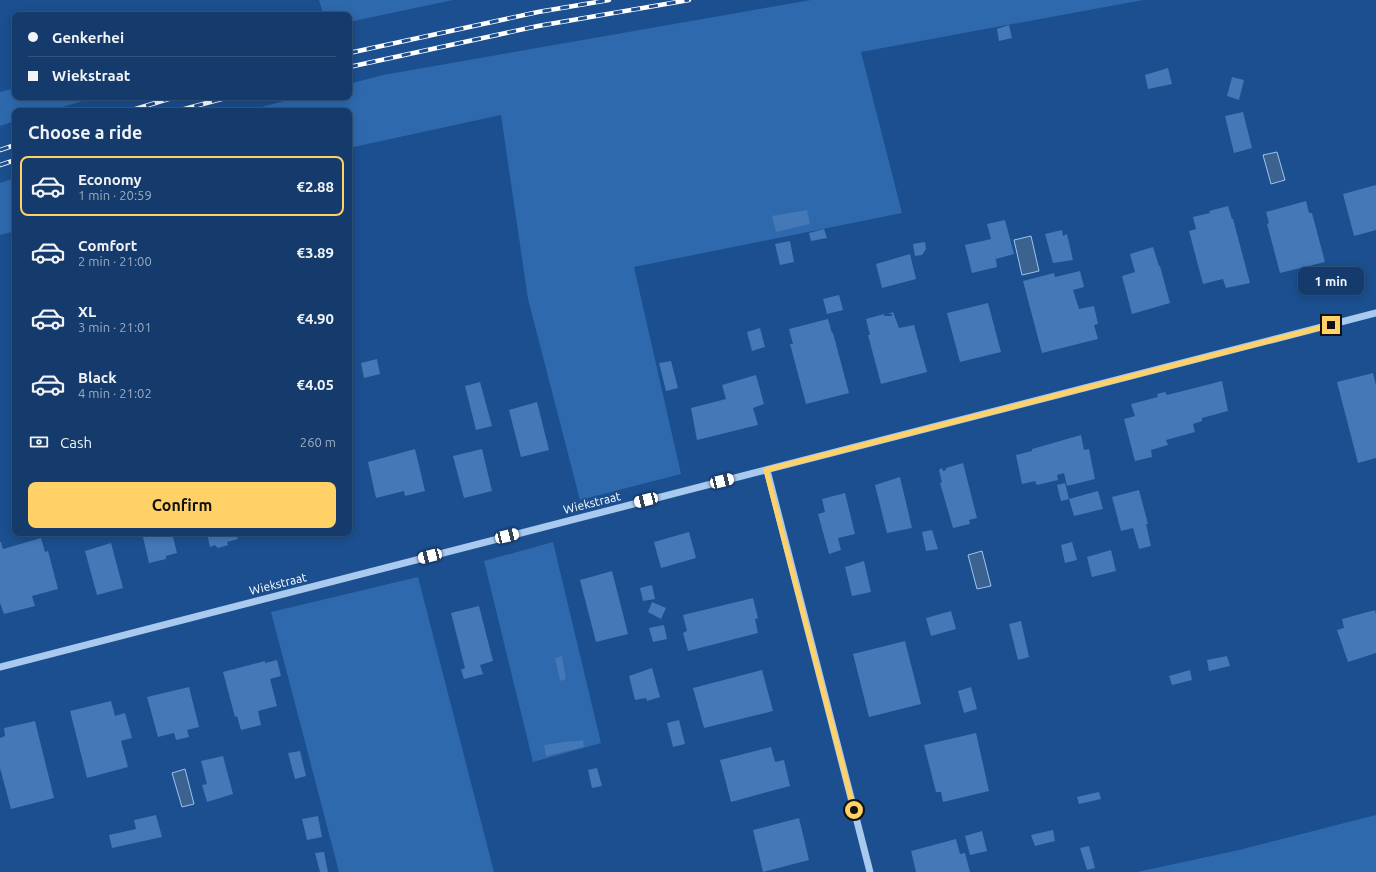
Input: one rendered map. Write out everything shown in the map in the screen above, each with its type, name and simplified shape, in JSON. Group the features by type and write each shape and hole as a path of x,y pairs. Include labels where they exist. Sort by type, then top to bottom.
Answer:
{"street":[{"name":"Wiekstraat","path":"0,667 1376,313"},
{"path":"766,470 870,872"}],"shaded area":[{"path":"319,0 453,0 352,21 352,12 323,12"},
{"path":"811,0 1143,0 861,52 902,213 634,267 681,474 580,500 528,299 501,115 352,147 352,108 258,108 288,100 352,100 352,83 383,75"},
{"path":"12,89 12,100 86,100 59,108 12,108 12,122 0,126 0,92"},
{"path":"1277,152 1285,180 1271,184 1263,155"},
{"path":"12,179 12,232 0,235 0,183"},
{"path":"1031,236 1039,271 1022,275 1014,240"},
{"path":"553,542 601,743 533,762 484,561"},
{"path":"982,551 991,586 977,589 968,555"},
{"path":"418,577 494,872 339,872 271,612"},
{"path":"185,769 194,804 182,807 172,773"},
{"path":"1376,815 1376,872 1137,872 1239,850"}],"building":[{"path":"1009,25 1012,38 999,41 997,29"},
{"path":"1168,68 1172,84 1148,89 1145,75"},
{"path":"1232,77 1244,80 1239,100 1227,96"},
{"path":"1243,112 1252,148 1234,153 1225,116"},
{"path":"1376,185 1376,230 1354,236 1343,194"},
{"path":"1306,201 1309,213 1312,213 1325,262 1280,273 1267,224 1269,223 1266,212"},
{"path":"1228,206 1233,219 1250,283 1226,288 1223,279 1203,284 1189,231 1196,229 1193,217 1210,213 1209,211"},
{"path":"807,210 810,224 776,232 772,216"},
{"path":"1005,220 1014,254 996,259 995,255 997,267 972,273 965,245 991,239 987,224"},
{"path":"824,229 827,238 811,241 809,233"},
{"path":"1062,230 1063,236 1067,234 1073,260 1053,263 1045,234"},
{"path":"790,241 794,262 780,265 775,244"},
{"path":"925,242 926,249 922,255 915,256 913,244"},
{"path":"1153,247 1170,303 1132,314 1122,276 1135,272 1130,254"},
{"path":"910,254 916,279 882,288 876,264"},
{"path":"1080,271 1084,287 1073,290 1079,309 1094,306 1098,324 1094,325 1098,339 1042,353 1023,281 1054,273 1055,277"},
{"path":"839,295 843,310 827,314 823,299"},
{"path":"988,303 1001,352 960,362 947,313"},
{"path":"893,312 899,328 914,325 927,372 881,384 868,335 870,335 866,319 884,314 884,316 892,316 892,314 888,314"},
{"path":"828,319 849,393 806,404 790,344 793,344 789,329"},
{"path":"760,328 765,347 752,351 747,332"},
{"path":"377,359 380,374 364,378 361,363"},
{"path":"671,361 678,388 666,391 659,363"},
{"path":"1373,373 1376,385 1376,458 1358,463 1337,382"},
{"path":"756,375 764,404 753,408 758,425 697,440 691,408 726,399 722,385"},
{"path":"1222,381 1228,411 1202,418 1202,421 1193,424 1195,432 1166,440 1168,445 1151,450 1152,457 1135,461 1124,419 1135,416 1131,404 1158,397 1157,394 1165,392 1167,395"},
{"path":"480,382 492,426 476,430 465,386"},
{"path":"537,402 549,450 521,457 509,410"},
{"path":"1081,435 1084,450 1089,449 1095,479 1067,486 1064,473 1057,475 1058,480 1037,485 1035,481 1022,484 1016,455"},
{"path":"415,449 425,491 405,496 404,491 376,498 368,462"},
{"path":"482,449 492,491 464,498 453,456"},
{"path":"963,463 977,518 969,520 970,524 953,528 940,483 942,482 939,470 942,468 943,471 946,470 946,468"},
{"path":"900,477 912,528 887,533 875,485"},
{"path":"1065,483 1069,499 1061,501 1057,485"},
{"path":"1139,490 1148,524 1146,524 1151,546 1139,549 1133,528 1121,531 1112,497"},
{"path":"1098,491 1103,509 1074,516 1069,499"},
{"path":"845,493 855,534 838,538 841,550 829,554 818,514 825,512 822,499"},
{"path":"932,530 938,549 926,551 922,532"},
{"path":"689,532 696,558 661,568 654,542"},
{"path":"143,536 173,536 177,553 166,556 166,559 149,563"},
{"path":"208,536 237,536 238,539 227,542 228,545 218,548 215,545 210,547"},
{"path":"41,538 45,552 48,551 58,589 32,596 35,606 4,614 0,603 0,542 3,549"},
{"path":"1072,542 1077,560 1065,563 1061,545"},
{"path":"111,543 123,588 97,595 85,551"},
{"path":"1111,550 1116,571 1092,577 1087,557"},
{"path":"864,561 871,592 852,596 845,567"},
{"path":"612,571 628,634 596,642 580,580"},
{"path":"652,585 655,599 643,601 640,588"},
{"path":"753,598 758,618 755,619 758,633 688,651 683,633 687,631 683,615"},
{"path":"652,602 666,608 661,619 648,612"},
{"path":"479,606 493,661 480,665 483,674 464,679 461,670 465,668 451,613"},
{"path":"1375,610 1376,653 1348,662 1337,630 1344,628 1342,619"},
{"path":"951,611 956,629 931,636 926,618"},
{"path":"1021,621 1029,657 1018,660 1009,624"},
{"path":"664,625 667,639 653,642 649,628"},
{"path":"905,641 921,704 869,717 853,654"},
{"path":"562,656 566,679 560,681 555,658"},
{"path":"1227,656 1230,666 1209,671 1207,660"},
{"path":"277,660 281,676 270,679 277,706 258,711 261,725 241,730 237,716 235,717 223,672 265,661 265,663"},
{"path":"652,668 660,697 647,701 646,698 635,700 629,676"},
{"path":"762,670 773,711 704,728 693,688"},
{"path":"1190,670 1192,680 1172,685 1169,676"},
{"path":"189,687 199,727 187,730 189,737 176,740 174,733 158,737 147,697"},
{"path":"971,687 977,709 964,713 958,691"},
{"path":"111,701 115,716 125,713 132,738 121,741 128,767 87,778 70,711"},
{"path":"679,720 685,744 673,747 667,723"},
{"path":"35,721 54,798 11,809 0,768 0,738 5,736 4,728"},
{"path":"976,733 989,791 943,802 941,792 936,792 924,745"},
{"path":"583,740 584,747 546,756 544,745"},
{"path":"771,747 775,762 784,760 790,786 731,802 720,760"},
{"path":"300,751 306,776 295,779 288,753"},
{"path":"223,756 233,794 207,802 202,785 207,784 201,761"},
{"path":"597,768 602,786 592,788 588,770"},
{"path":"1099,792 1101,799 1079,804 1077,797"},
{"path":"156,815 162,837 112,848 109,835 136,829 134,820"},
{"path":"318,816 322,837 307,840 302,819"},
{"path":"799,818 809,860 763,872 753,830"},
{"path":"1053,830 1055,841 1035,846 1031,835"},
{"path":"982,831 987,851 970,855 965,836"},
{"path":"956,839 960,854 965,853 970,872 916,872 911,851"},
{"path":"1089,846 1095,868 1087,870 1080,848"},
{"path":"324,852 328,872 320,872 315,853"}],"railway":[{"path":"352,52 538,12 609,0"},
{"path":"352,66 538,26 689,0"},
{"path":"139,108 165,100"},
{"path":"188,108 218,100"},
{"path":"0,150 12,146"},
{"path":"0,165 12,161"}],"route":[{"path":"854,810 766,470 1331,325"}]}
